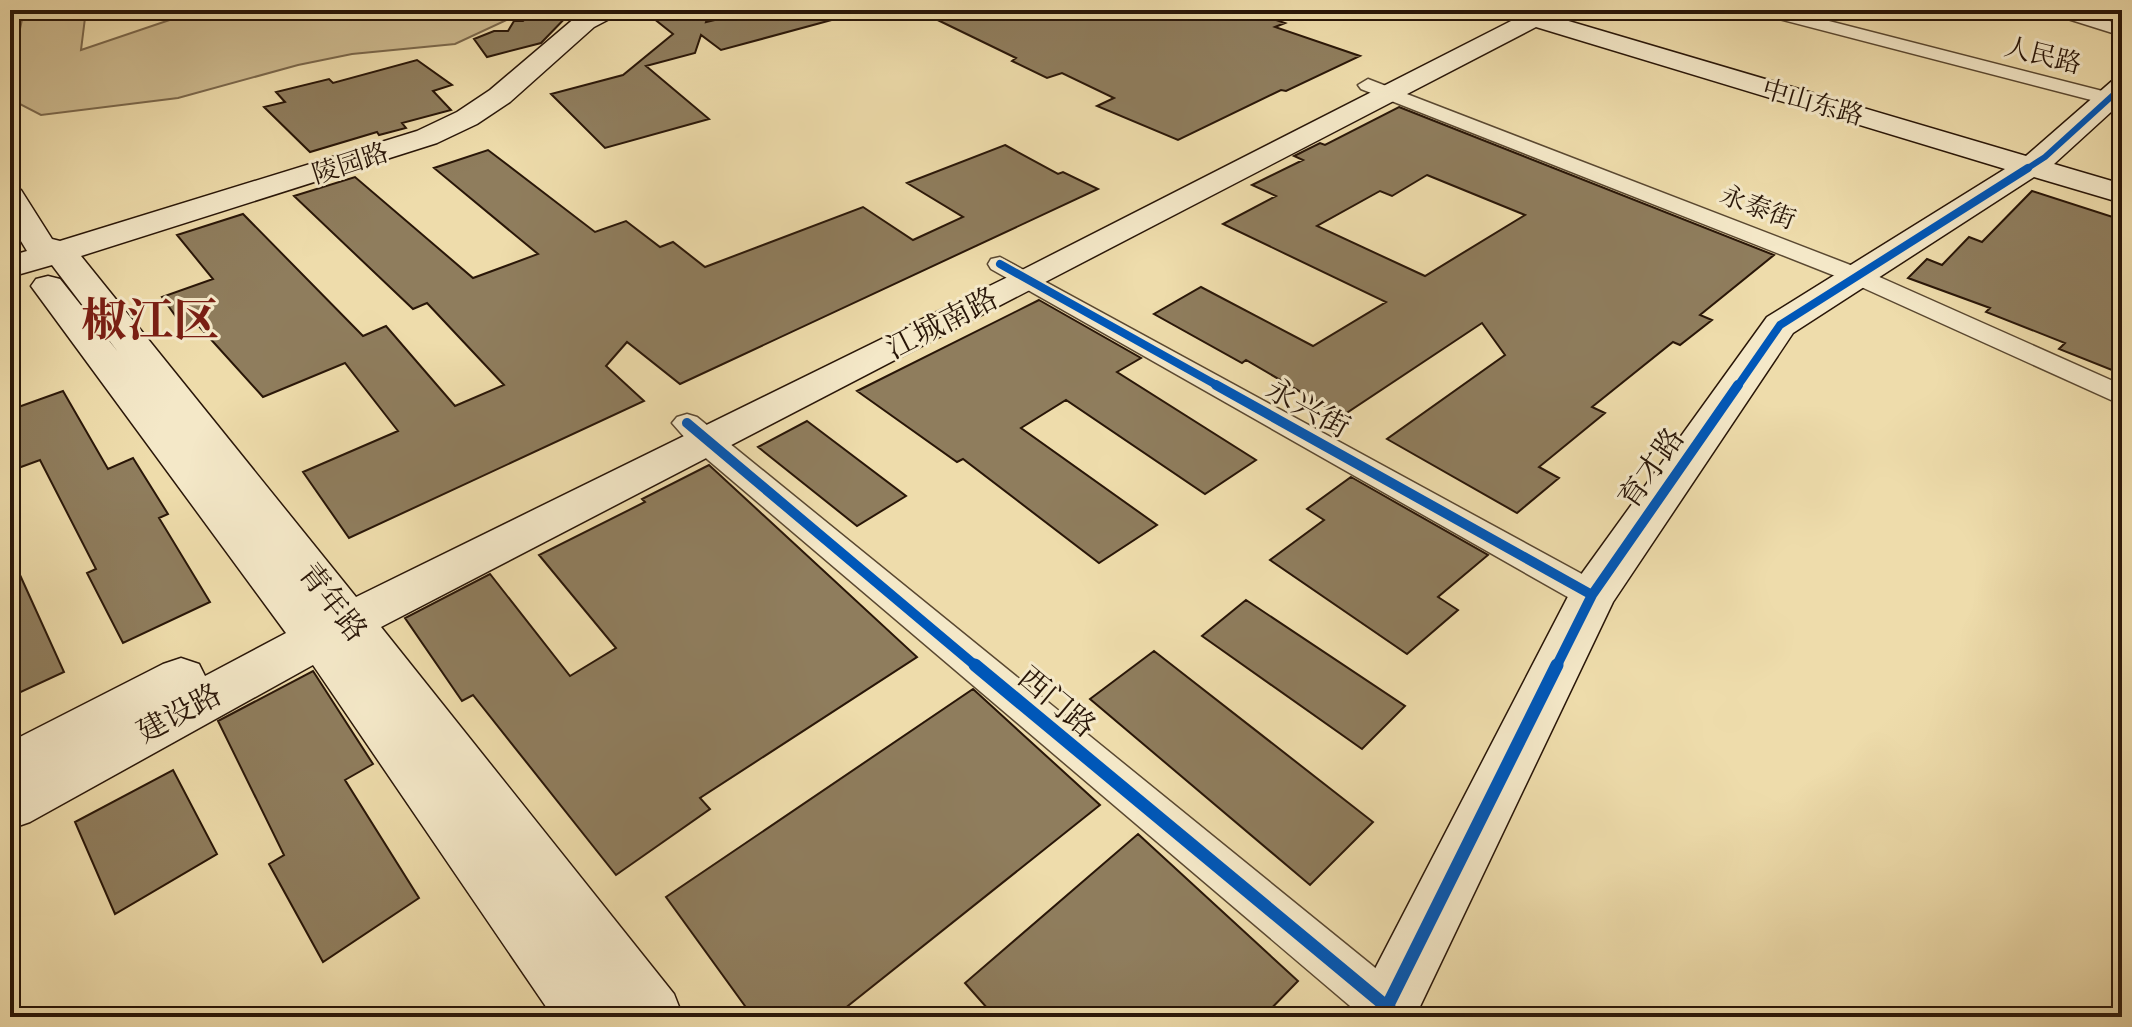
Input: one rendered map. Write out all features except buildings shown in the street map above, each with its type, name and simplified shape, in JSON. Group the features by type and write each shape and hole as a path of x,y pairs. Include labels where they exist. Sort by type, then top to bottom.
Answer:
{"main road":[{"name":"陵园路","path":"26,237 361,160 427,137 467,118 500,96 558,49 585,22 609,10"},
{"name":"江城南路","path":"324,619 1527,12"},
{"name":"中山东路","path":"1527,12 2037,161 2122,179"},
{"name":"育才路","path":"1389,1013 1592,595 1780,325 2037,161 2117,96"},
{"name":"中山东路","path":"2037,161 2122,194"},
{"path":"26,237 324,619 591,1017"},
{"name":"建设路","path":"10,768 324,619"},
{"name":"建设路","path":"10,805 324,619"},
{"name":"青年路","path":"324,619 651,1017"}],"street":[{"name":"人民路","path":"1766,10 2117,96"},
{"path":"2058,10 2122,31"},
{"name":"永泰街","path":"1379,89 1857,276 2122,396"},
{"name":"永兴街","path":"1015,271 1592,595"},
{"name":"西门路","path":"696,432 1389,1013"}],"shaded area":[{"path":"24,10 86,10 81,50 199,10 539,10 515,16 455,44 352,54 298,65 178,98 41,115 10,99 10,76"}],"cycle path":[{"path":"1382,1017 1592,595 1780,325 2045,157 2122,87"},
{"path":"1000,264 1592,595"},
{"path":"687,423 1399,1017"}],"district":[{"name":"椒江区","path":"150,320"}]}
